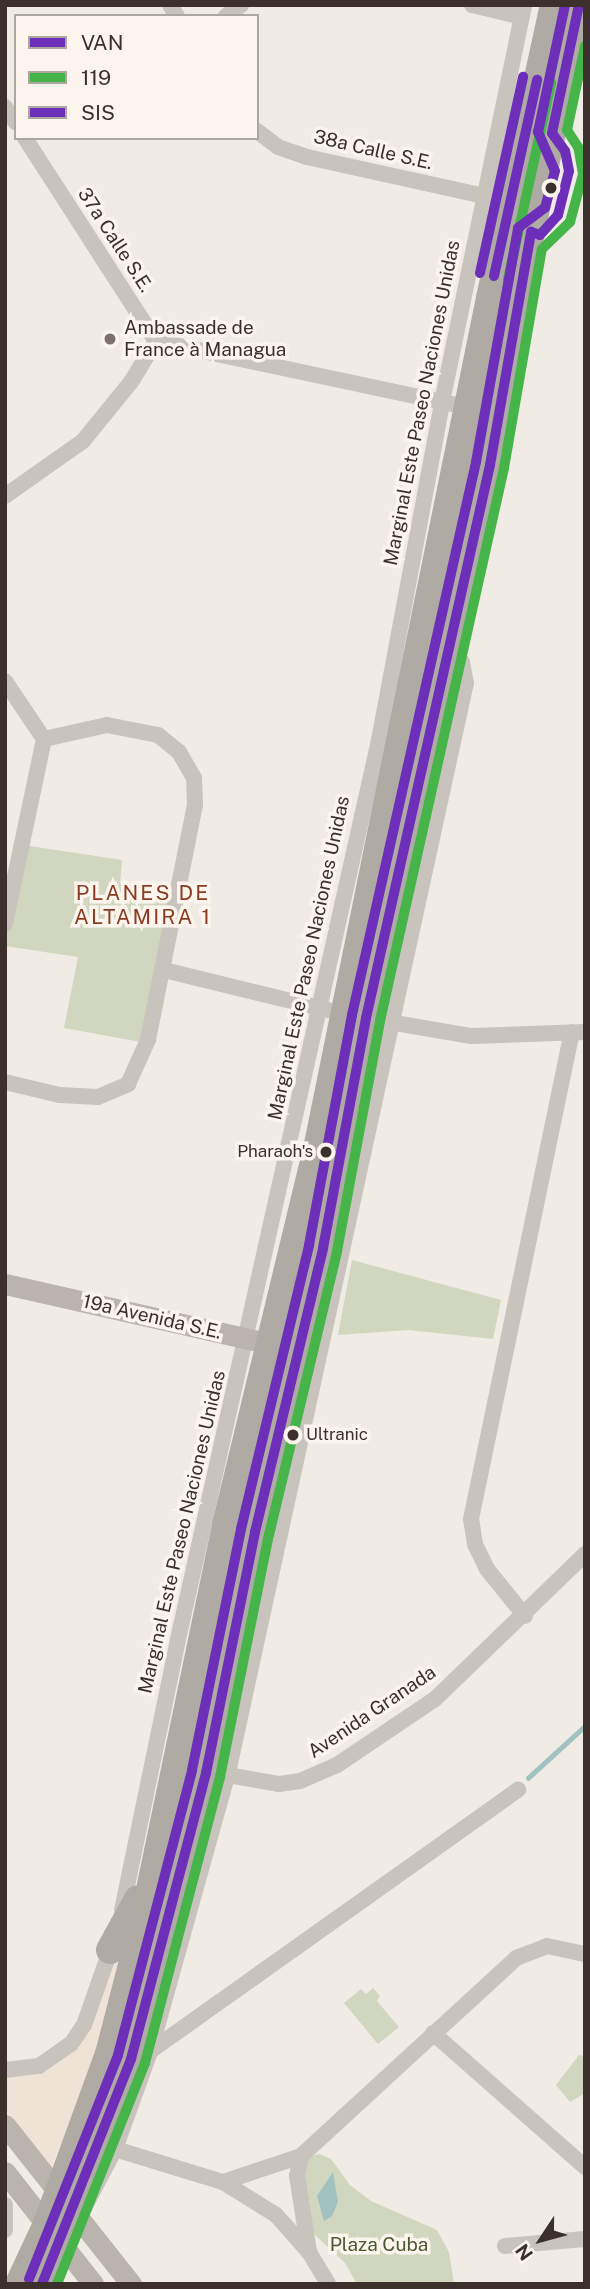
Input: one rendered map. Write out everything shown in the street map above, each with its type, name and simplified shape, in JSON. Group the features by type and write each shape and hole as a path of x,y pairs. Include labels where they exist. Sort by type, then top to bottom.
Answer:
{"highway":[{"path":"435,647 456,404 554,5"},
{"path":"70,2207 166,1825 175,1766 226,1525 273,1344 344,1013 435,647 490,465 531,232 579,5"},
{"path":"19,2284 70,2207 141,2056 181,1915 217,1775 255,1532 273,1344"},
{"path":"110,1950 140,1894 166,1825"},
{"path":"42,2284 53,2233"}],"main road":[{"name":"19a Avenida S.E.","path":"5,1284 273,1344"},
{"path":"5,2125 131,2284"},
{"path":"5,2172 93,2284"}],"street":[{"path":"471,5 523,11"},
{"name":"Marginal Este Paseo Naciones Unidas","path":"344,1013 379,740 456,404 484,196 523,11"},
{"name":"38a Calle S.E.","path":"259,133 278,147 307,157 484,196"},
{"name":"37a Calle S.E.","path":"26,140 156,341"},
{"path":"5,496 83,441 131,382 156,341 456,404"},
{"path":"217,1775 394,1023 466,683 462,662 435,647"},
{"path":"5,681 44,738 5,924"},
{"path":"5,1082 59,1095 98,1097 128,1084 148,1040 195,805 194,778 179,752 158,735 107,725 44,738"},
{"path":"163,970 344,1013 471,1036 578,1032 471,1519 475,1544 487,1569 525,1616"},
{"name":"Marginal Este Paseo Naciones Unidas","path":"5,2070 39,2066 71,2044 84,2025 110,1950 134,1861 181,1626 273,1344"},
{"name":"Avenida Granada","path":"175,1766 217,1775 289,1783 337,1765 435,1699 525,1616 585,1553"},
{"path":"70,2207 115,2149 141,2056 518,1790"},
{"path":"223,2182 301,2156 516,1958 547,1946 585,1954"},
{"path":"433,2033 585,2167"},
{"path":"115,2149 223,2182 276,2216 309,2252 328,2284"},
{"path":"301,2156 297,2176 309,2252"},
{"path":"5,2205 5,2230"},
{"path":"505,2246 585,2239"}],"green space":[{"path":"23,845 122,860 120,884 178,895 146,1043 64,1028 78,957 5,946 5,924"},
{"path":"352,1260 501,1300 493,1339 408,1330 338,1335"},
{"path":"373,1988 380,1996 377,2001 399,2027 378,2044 344,2003 361,1989 366,1994"},
{"path":"579,2055 585,2056 585,2093 570,2102 556,2085"},
{"name":"Plaza Cuba","path":"319,2154 331,2159 350,2185 371,2201 437,2230 449,2252 454,2284 357,2284 345,2263 314,2234 301,2197 305,2158"}],"shaded area":[{"path":"130,1927 83,2096 51,2166 5,2109 5,2076 56,2063"}],"water":[{"path":"333,2172 338,2202 332,2216 324,2221 317,2196"}],"waterway":[{"path":"528,1778 585,1726"}],"transit line":[{"name":"SIS","path":"29,2279 118,2055 192,1770 241,1529 309,1245 352,1015 476,462 518,228 545,208 555,171 538,132 565,5"},
{"name":"VAN","path":"42,2284 131,2059 206,1773 255,1532 323,1248 366,1018 490,465 531,232 540,235 558,215 569,171 565,151 552,133 579,5"},
{"name":"119","path":"57,2284 145,2063 220,1777 269,1535 337,1251 380,1021 504,468 542,249 570,222 583,174 578,147 567,130 585,46"},
{"name":"SIS","path":"480,273 523,77"},
{"name":"VAN","path":"494,276 537,80"},
{"name":"119","path":"508,279 551,83"}],"place":[{"name":"Ambassade de France à Managua","path":"110,339"},
{"name":"Pharaoh's","path":"326,1152"},
{"name":"Ultranic","path":"293,1435"}],"district":[{"name":"PLANES DE ALTAMIRA 1","path":"143,905"}]}
